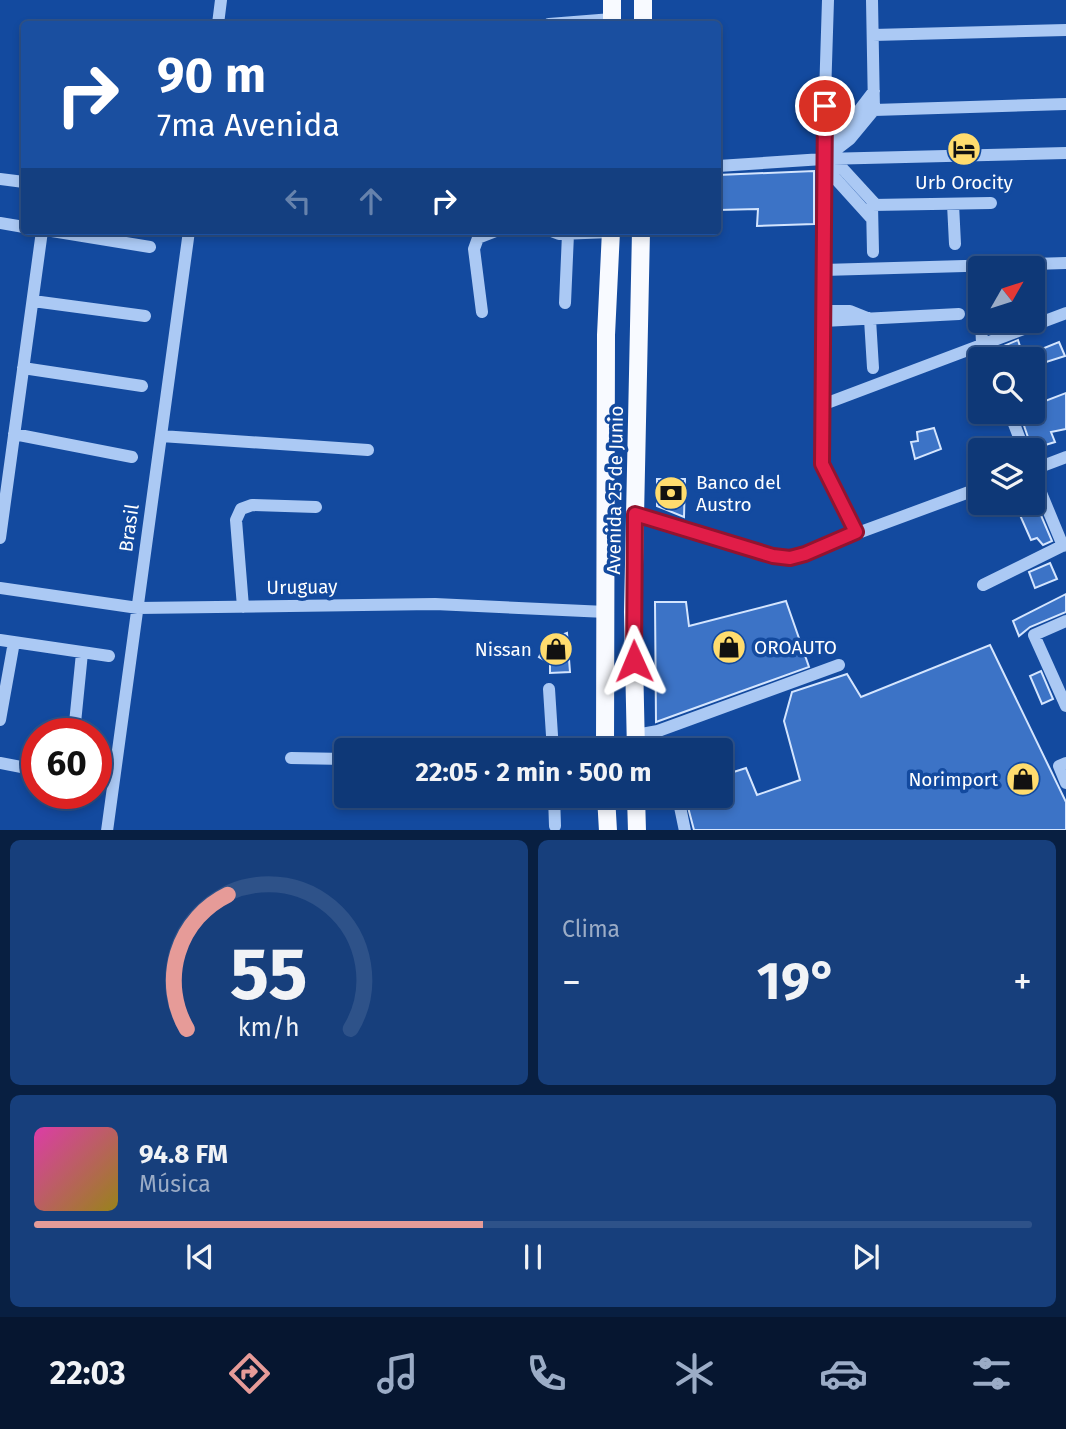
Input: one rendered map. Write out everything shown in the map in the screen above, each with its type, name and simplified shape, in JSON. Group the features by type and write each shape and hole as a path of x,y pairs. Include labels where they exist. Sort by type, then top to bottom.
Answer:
{"main road":[{"path":"612,0 612,21"},
{"path":"643,0 643,21"},
{"name":"Avenida 25 de Junio","path":"605,738 607,335 611,235"},
{"name":"Avenida 25 de Junio","path":"636,738 635,514 641,235"},
{"path":"607,808 608,830"},
{"path":"636,808 637,830"}],"street":[{"path":"218,21 221,0"},
{"path":"828,0 823,159 822,464 856,532"},
{"path":"823,159 850,139 874,110 872,0"},
{"path":"873,35 1066,30"},
{"path":"823,159 874,91"},
{"path":"874,110 1066,104"},
{"path":"721,166 823,159 1066,153"},
{"path":"823,159 844,169 876,205"},
{"path":"823,159 834,177 872,219"},
{"path":"0,179 21,182"},
{"path":"873,252 872,205 991,203"},
{"path":"953,204 955,244"},
{"path":"0,223 21,226"},
{"path":"0,538 41,235"},
{"path":"76,235 150,247"},
{"name":"Brasil","path":"107,830 188,235"},
{"path":"482,312 474,249 478,238 485,235"},
{"path":"565,303 568,235"},
{"path":"1045,263 1066,263"},
{"path":"823,270 968,265"},
{"path":"33,301 145,316"},
{"path":"823,316 850,311 870,319 959,314"},
{"path":"822,405 1066,313"},
{"path":"870,319 873,368"},
{"path":"982,333 983,347"},
{"path":"23,368 142,386"},
{"path":"14,434 132,457"},
{"path":"161,436 368,450"},
{"path":"1045,466 1066,457"},
{"path":"635,514 773,556 790,558 968,492"},
{"path":"983,585 1065,545 1045,500"},
{"path":"243,607 236,520 241,509 252,505 316,508"},
{"name":"Uruguay","path":"0,588 138,608 435,604 606,612"},
{"path":"1066,621 1034,635 1066,706"},
{"path":"0,640 109,656"},
{"path":"0,720 14,642"},
{"path":"76,718 82,653"},
{"path":"645,738 839,665"},
{"path":"549,689 552,738"},
{"path":"290,758 334,759"},
{"path":"0,763 21,767"},
{"path":"1066,763 1059,766 1066,783"},
{"path":"554,808 555,826"},
{"path":"680,808 685,830"}],"building":[{"path":"814,171 814,224 757,226 758,209 721,210 721,175"},
{"path":"1018,340 1020,347 1001,347"},
{"path":"1059,342 1065,356 1045,362 1045,348"},
{"path":"1066,393 1066,429 1051,432 1055,442 1045,445 1045,438 1028,438 1023,424 1045,424 1045,401"},
{"path":"934,428 941,449 915,459 911,442 918,441 917,432"},
{"name":"Banco del Austro","path":"657,479 685,479 684,517 657,506"},
{"path":"1020,515 1041,515 1052,541 1043,545 1037,538 1031,540"},
{"path":"1050,563 1057,579 1035,588 1029,572"},
{"path":"1066,594 1066,612 1030,627 1019,636 1013,621"},
{"name":"OROAUTO","path":"786,601 809,667 656,722 655,602 686,602 689,626"},
{"name":"Nissan","path":"567,633 570,672 550,673 550,663 539,657 548,640"},
{"path":"990,645 1066,802 1066,830 694,830 688,808 733,808 733,772 746,768 757,795 800,780 784,721 792,692 847,674 861,697"},
{"path":"1041,671 1053,699 1042,704 1030,676"}],"place":[{"name":"Urb Orocity","path":"964,149"},
{"name":"Banco del Austro","path":"671,493"},
{"name":"OROAUTO","path":"729,647"},
{"name":"Nissan","path":"556,649"},
{"name":"Norimport","path":"1023,779"}],"route":[{"path":"634,661 635,514 773,556 790,558 856,532 822,464 825,106"}]}
